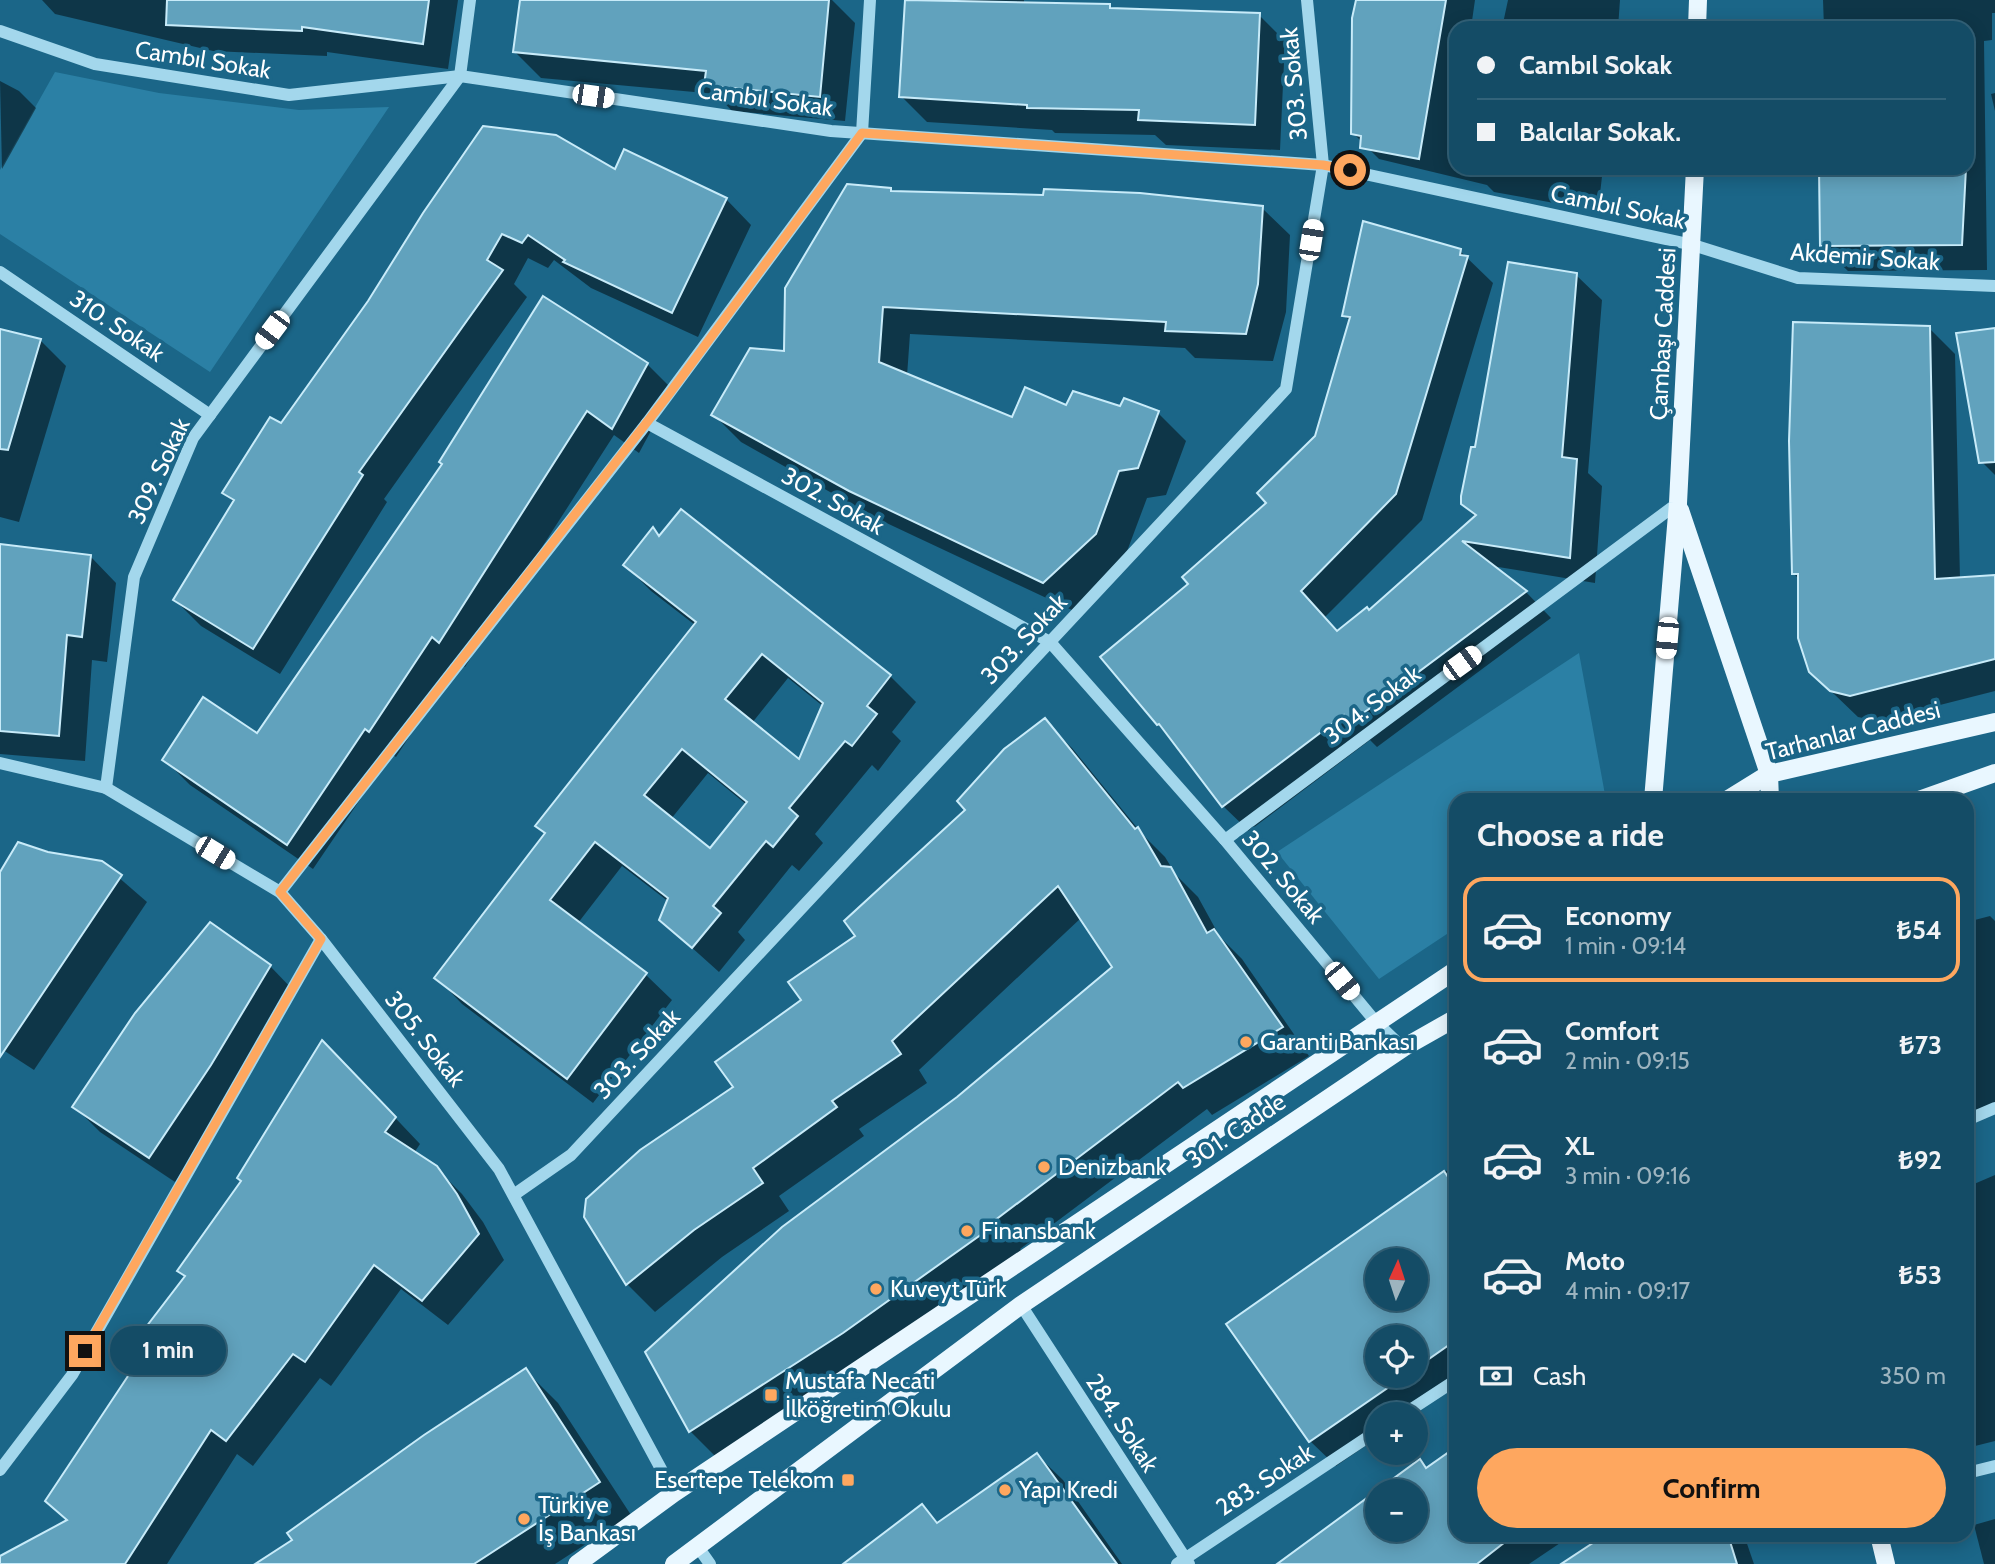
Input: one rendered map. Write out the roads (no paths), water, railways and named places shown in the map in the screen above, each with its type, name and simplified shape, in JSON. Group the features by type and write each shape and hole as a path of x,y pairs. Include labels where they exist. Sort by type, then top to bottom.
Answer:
{"main road":[{"path":"1697,21 1698,0"},
{"name":"Çambaşı Caddesi","path":"1654,793 1678,503 1695,175"},
{"name":"Çambaşı Caddesi","path":"1678,503 1769,774 1770,793"},
{"name":"Tarhanlar Caddesi","path":"1738,793 1769,774 1995,722"},
{"path":"1939,793 1995,773"},
{"name":"301. Cadde","path":"577,1564 674,1493 1375,1021 1449,974"},
{"name":"301. Cadde","path":"674,1564 1021,1305 1403,1048 1449,1022"},
{"path":"1880,1542 1886,1564"}],"street":[{"name":"309. Sokak","path":"106,788 134,577 193,438 460,76 470,0"},
{"path":"280,892 647,423 862,133 870,0"},
{"name":"303. Sokak","path":"514,1194 571,1155 1286,389 1323,165 1307,0"},
{"name":"Cambıl Sokak","path":"0,31 95,64 289,95 460,76 862,133 1323,165 1693,245"},
{"name":"Akdemir Sokak","path":"1693,245 1798,278 1995,286"},
{"name":"310. Sokak","path":"0,272 210,415"},
{"name":"302. Sokak","path":"647,423 1049,642 1226,840 1375,1021 1403,1048"},
{"name":"304. Sokak","path":"1226,840 1678,503"},
{"name":"305. Sokak","path":"0,764 106,788 280,892 321,939 499,1169 674,1493"},
{"path":"0,1470 72,1375 321,939"},
{"path":"1974,1117 1995,1108"},
{"name":"284. Sokak","path":"1021,1305 1183,1562"},
{"path":"1422,1402 1449,1385"},
{"name":"283. Sokak","path":"1183,1562 1365,1439"},
{"path":"1974,1471 1995,1466"},
{"path":"698,1547 710,1564"}],"place":[{"name":"Garanti Bankası","path":"1246,1042"},
{"name":"Denizbank","path":"1044,1167"},
{"name":"Finansbank","path":"967,1231"},
{"name":"Kuveyt Türk","path":"876,1289"},
{"name":"Mustafa Necati İlköğretim Okulu","path":"771,1395"},
{"name":"Esertepe Telekom","path":"848,1480"},
{"name":"Yapı Kredi","path":"1005,1490"},
{"name":"Türkiye İş Bankası","path":"524,1519"}]}
